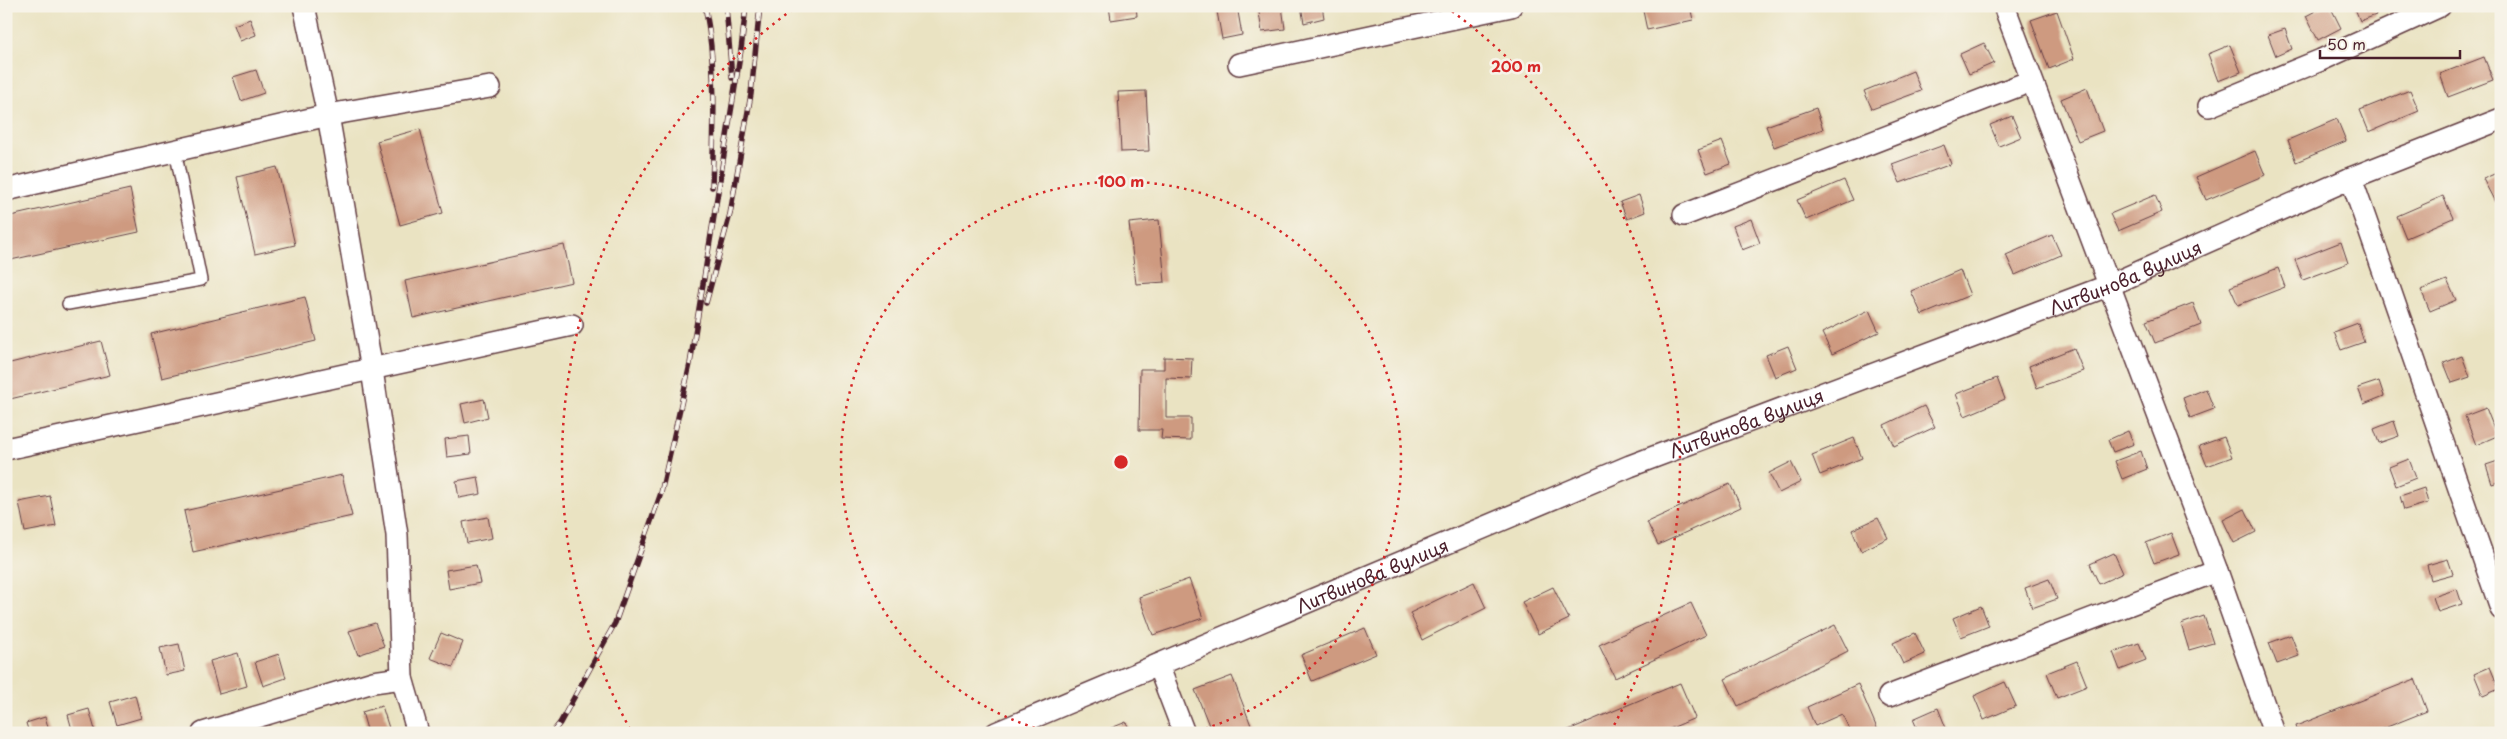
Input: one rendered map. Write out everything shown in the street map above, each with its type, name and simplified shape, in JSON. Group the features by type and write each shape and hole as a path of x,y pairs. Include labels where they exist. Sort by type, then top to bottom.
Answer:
{"street":[{"path":"304,6 328,115 372,370 397,535 402,678 418,733"},
{"path":"1239,64 1511,6"},
{"path":"2004,6 2031,82 2110,285 2217,571 2274,733"},
{"path":"2209,106 2321,60 2440,6"},
{"path":"1684,214 2031,82"},
{"path":"6,190 328,115 490,87"},
{"name":"Литвинова вулиця","path":"996,733 1630,466 2110,285 2351,178 2501,119"},
{"path":"2351,178 2501,609"},
{"path":"6,449 572,325"},
{"path":"1889,696 2217,571"},
{"path":"1158,665 1184,733"},
{"path":"204,733 373,682 402,678"}],"lane":[{"path":"68,304 201,280 175,150"}],"building":[{"path":"1109,6 1136,6 1137,16 1111,20"},
{"path":"1216,6 1237,6 1242,35 1222,39"},
{"path":"1258,6 1282,6 1285,29 1262,32"},
{"path":"1301,6 1322,6 1324,18 1304,23"},
{"path":"1642,6 1690,6 1693,20 1647,30"},
{"path":"1729,6 1746,6 1746,7 1730,11"},
{"path":"2325,6 2330,6 2341,28 2318,40 2306,16"},
{"path":"2354,6 2373,6 2376,15 2360,21"},
{"path":"2057,11 2074,59 2049,69 2031,20"},
{"path":"250,19 256,35 240,41 234,25"},
{"path":"2285,29 2292,49 2276,56 2268,35"},
{"path":"1984,43 1994,63 1969,74 1960,54"},
{"path":"2230,45 2241,72 2218,81 2208,54"},
{"path":"2484,57 2493,80 2448,97 2440,74"},
{"path":"256,70 264,93 241,101 233,77"},
{"path":"1913,71 1921,91 1872,109 1864,91"},
{"path":"2087,88 2103,131 2078,141 2061,99"},
{"path":"2410,90 2419,111 2369,132 2360,110"},
{"path":"1146,91 1149,151 1121,152 1118,92"},
{"path":"1816,108 1823,129 1774,147 1766,126"},
{"path":"2012,116 2021,137 1999,146 1990,125"},
{"path":"2337,119 2346,141 2296,162 2288,140"},
{"path":"420,129 443,213 400,225 377,141"},
{"path":"1722,141 1731,164 1707,173 1698,150"},
{"path":"1944,145 1951,164 1900,183 1892,164"},
{"path":"2255,151 2265,175 2206,200 2196,177"},
{"path":"277,167 295,245 255,254 237,177"},
{"path":"2501,171 2501,200 2495,202 2483,179"},
{"path":"1844,180 1853,200 1806,220 1797,200"},
{"path":"130,189 139,232 6,261 6,217"},
{"path":"1639,195 1645,212 1627,219 1620,202"},
{"path":"2155,195 2162,212 2118,231 2110,214"},
{"path":"2443,196 2453,218 2406,238 2397,216"},
{"path":"1751,219 1760,243 1742,250 1733,226"},
{"path":"1159,220 1165,282 1136,284 1129,223"},
{"path":"2052,235 2061,255 2015,275 2006,255"},
{"path":"2341,242 2348,263 2303,280 2295,260"},
{"path":"564,245 572,282 413,318 405,281"},
{"path":"2278,268 2285,287 2238,305 2230,287"},
{"path":"1960,270 1970,295 1922,315 1911,291"},
{"path":"2447,280 2456,300 2430,311 2421,290"},
{"path":"305,297 316,341 162,378 151,334"},
{"path":"2193,303 2201,325 2155,343 2146,321"},
{"path":"1869,310 1879,332 1832,354 1822,333"},
{"path":"2358,323 2364,342 2341,350 2334,332"},
{"path":"101,341 110,375 6,400 6,364"},
{"path":"1788,346 1797,368 1775,377 1766,355"},
{"path":"2074,348 2083,371 2037,388 2029,366"},
{"path":"2462,356 2470,377 2452,383 2444,363"},
{"path":"1164,357 1192,358 1191,379 1166,378 1166,418 1191,418 1191,440 1161,439 1162,430 1139,430 1140,369 1164,369"},
{"path":"1997,378 2005,399 1965,416 1956,394"},
{"path":"2379,381 2384,396 2364,404 2358,388"},
{"path":"2206,389 2214,409 2190,418 2183,398"},
{"path":"484,399 488,417 465,423 461,404"},
{"path":"1924,406 1935,427 1894,446 1884,425"},
{"path":"2486,408 2497,436 2476,445 2465,416"},
{"path":"2394,421 2399,436 2379,443 2374,429"},
{"path":"2128,431 2134,444 2113,452 2108,440"},
{"path":"469,436 471,454 447,457 445,439"},
{"path":"2224,437 2232,457 2207,466 2199,446"},
{"path":"1854,438 1862,458 1820,475 1812,455"},
{"path":"2141,451 2147,469 2122,479 2115,461"},
{"path":"2409,459 2416,478 2396,486 2389,467"},
{"path":"2501,460 2501,481 2492,484 2486,465"},
{"path":"1791,462 1801,482 1779,493 1769,473"},
{"path":"342,475 352,516 193,552 184,511"},
{"path":"478,477 481,494 459,498 456,481"},
{"path":"1730,484 1741,507 1658,545 1647,522"},
{"path":"2424,488 2428,503 2404,510 2400,496"},
{"path":"50,496 56,526 25,532 19,502"},
{"path":"2245,509 2256,532 2234,543 2223,520"},
{"path":"488,517 492,538 467,543 463,522"},
{"path":"1878,518 1888,538 1861,551 1852,530"},
{"path":"2171,533 2179,554 2154,563 2146,543"},
{"path":"2114,553 2123,573 2099,584 2090,564"},
{"path":"2448,559 2453,574 2431,580 2427,565"},
{"path":"476,565 480,583 449,589 446,570"},
{"path":"1189,579 1203,618 1153,635 1139,597"},
{"path":"2049,579 2057,599 2032,608 2025,588"},
{"path":"1474,582 1486,608 1422,640 1410,613"},
{"path":"1553,587 1569,619 1538,634 1522,602"},
{"path":"2457,589 2462,604 2438,612 2433,597"},
{"path":"1691,603 1706,635 1615,678 1599,645"},
{"path":"1981,606 1989,626 1961,637 1953,618"},
{"path":"2204,616 2213,643 2189,650 2181,624"},
{"path":"375,623 384,646 358,655 349,631"},
{"path":"1835,625 1848,651 1738,706 1725,679"},
{"path":"1365,628 1376,654 1312,681 1301,655"},
{"path":"441,633 463,642 453,667 430,658"},
{"path":"1915,633 1925,654 1903,664 1893,643"},
{"path":"2291,635 2299,656 2277,664 2269,643"},
{"path":"2139,643 2146,660 2120,670 2113,652"},
{"path":"179,644 185,671 166,675 160,648"},
{"path":"238,653 247,686 219,694 210,661"},
{"path":"279,654 286,678 263,686 255,662"},
{"path":"2077,661 2087,686 2057,698 2047,673"},
{"path":"2490,667 2499,689 2483,696 2474,674"},
{"path":"1232,676 1254,733 1212,733 1195,690"},
{"path":"2415,679 2427,711 2372,733 2298,733 2296,726"},
{"path":"2005,682 2016,706 1984,720 1974,696"},
{"path":"1680,683 1695,718 1660,733 1567,733 1566,731"},
{"path":"1858,684 1879,733 1851,733 1842,714 1815,726 1807,707"},
{"path":"135,695 141,718 117,725 110,702"},
{"path":"382,706 389,728 368,733 362,712"},
{"path":"1938,708 1948,733 1919,733 1913,719"},
{"path":"89,709 95,730 73,733 68,715"},
{"path":"45,717 50,733 29,733 26,723"},
{"path":"1126,722 1131,733 1099,733"}],"railway":[{"path":"705,6 713,73 712,187"},
{"path":"726,6 732,78"},
{"path":"552,733 560,723 615,623 661,493 690,364 741,50 746,6"},
{"path":"706,303 730,214 751,94 760,6"}]}
